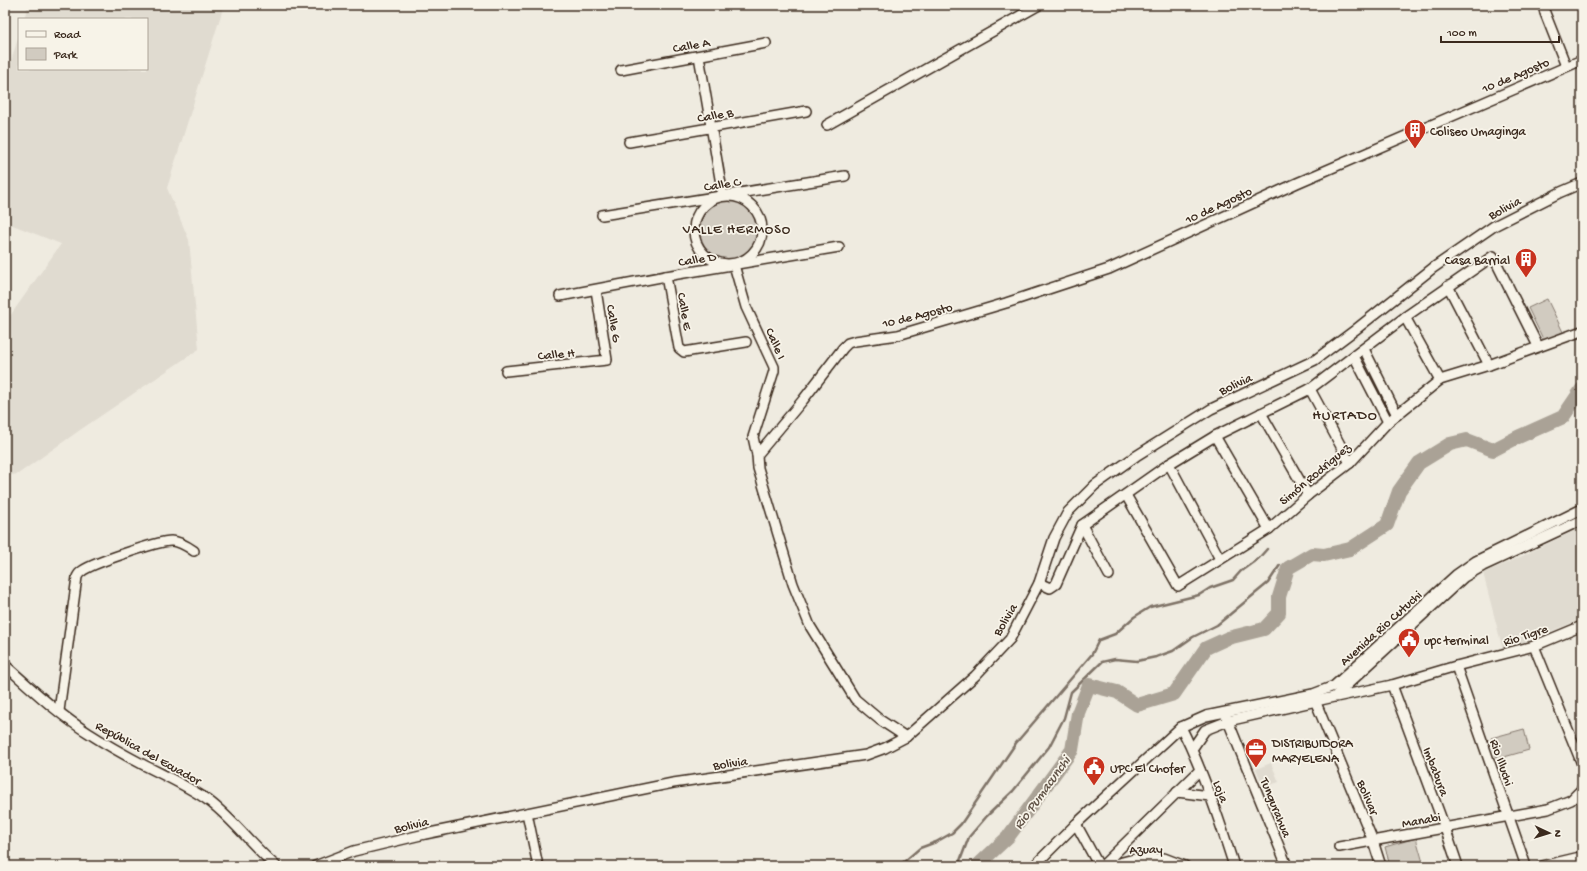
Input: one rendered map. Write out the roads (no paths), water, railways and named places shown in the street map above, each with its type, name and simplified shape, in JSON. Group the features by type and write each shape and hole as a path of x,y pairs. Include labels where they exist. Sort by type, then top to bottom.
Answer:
{"street":[{"path":"827,125 1039,5"},
{"path":"1543,5 1544,13 1566,66"},
{"name":"Calle A","path":"621,70 766,43"},
{"path":"699,56 723,196"},
{"name":"10 de Agosto","path":"757,455 803,400 842,348 848,343 898,335 1006,303 1109,269 1297,182 1582,60"},
{"name":"Calle B","path":"629,142 806,111"},
{"name":"Calle C","path":"602,215 845,176"},
{"name":"Bolivia","path":"315,866 354,851 425,834 673,783 866,754 885,748 906,737 975,676 1010,639 1039,583 1054,538 1068,512 1095,485 1136,456 1211,409 1315,360 1432,268 1494,226 1582,183"},
{"path":"723,196 732,196 742,199 750,204 758,215 762,229 758,248 752,256 734,265 715,262 707,257 698,246 694,231 695,222 702,209 713,199 723,196"},
{"name":"Calle D","path":"560,296 666,276 839,247"},
{"path":"1039,583 1050,588 1056,584 1082,525 1170,464 1215,436 1310,389 1405,317 1493,256 1538,346"},
{"name":"Calle I","path":"734,265 746,307 774,367 774,372 753,437 758,468 793,584 810,626 855,699 880,720 906,737"},
{"name":"Calle E","path":"666,276 679,348 681,351 684,352 746,342"},
{"path":"1448,286 1489,364"},
{"name":"Calle G","path":"596,290 608,360"},
{"path":"1405,317 1440,380"},
{"name":"Simón Rodriguez","path":"1126,495 1178,586 1269,529 1308,495 1350,463 1388,422 1440,380 1582,331"},
{"path":"1364,349 1397,415"},
{"path":"1354,356 1388,422"},
{"name":"Calle H","path":"506,371 608,360"},
{"path":"1372,392 1382,386"},
{"path":"1310,389 1350,463"},
{"path":"1261,413 1308,495"},
{"path":"1215,436 1269,529"},
{"path":"1170,464 1220,559"},
{"name":"Avenida Rio Cutuchi","path":"1315,698 1334,686 1456,575 1476,561 1582,509"},
{"name":"Avenida Rio Cutuchi","path":"1034,866 1076,824 1181,727 1206,716 1227,717 1315,698 1334,697 1464,577 1483,566 1582,520"},
{"path":"1082,525 1109,575"},
{"path":"59,712 77,577 81,571 129,553 170,541 184,545 194,551"},
{"name":"Rio Tigre","path":"1334,697 1392,685 1456,666 1534,646 1581,630"},
{"path":"1534,646 1582,764"},
{"name":"República del Ecuador","path":"5,665 59,712 89,734 180,783 209,801 232,820 254,845 276,866"},
{"name":"Rio Illuchi","path":"1456,666 1507,816 1526,866"},
{"name":"Imbabura","path":"1392,685 1458,866"},
{"name":"Bolivar","path":"1315,698 1373,841 1381,866"},
{"name":"Avenida Rio Cutuchi","path":"1192,749 1205,730 1227,717"},
{"name":"Tungurahua","path":"1227,717 1288,866"},
{"name":"Loja","path":"1181,727 1192,749 1210,796 1234,866"},
{"path":"1076,824 1101,866 1200,770"},
{"name":"Manabi","path":"1339,847 1548,809 1571,800 1582,789"},
{"path":"1177,792 1210,796"},
{"path":"527,813 538,866"},
{"path":"1542,866 1580,857"},
{"name":"Azuay","path":"1107,866 1134,859 1164,858 1185,866"}],"waterway":[{"name":"Rio Pumacunchi","path":"977,866 1008,837 1072,750 1078,713 1089,685 1117,692 1137,705 1174,694 1206,648 1228,638 1264,629 1279,613 1279,597 1288,568 1312,554 1324,555 1350,549 1387,525 1399,491 1419,463 1450,444 1467,440 1493,450 1563,417 1582,389"},
{"path":"899,866 920,848 936,842 952,833 961,824 1016,743 1092,654 1099,640 1115,634 1134,617 1150,607 1199,595 1210,588 1233,580 1241,571 1259,558 1267,549"},
{"path":"958,866 969,837 987,816 1013,791 1049,747 1064,718 1071,692 1102,662 1115,659 1137,661 1156,657 1173,651 1193,637 1217,625 1268,583 1280,565"}],"place":[{"name":"Coliseo Umaginga","path":"1415,150"},
{"name":"Casa Barrial","path":"1526,278"},
{"name":"upc terminal","path":"1409,658"},
{"name":"DISTRIBUIDORA MARYELENA","path":"1256,768"},
{"name":"UPC El Chofer","path":"1094,786"}],"district":[{"name":"VALLE HERMOSO","path":"737,228"},
{"name":"HURTADO","path":"1345,414"}]}
